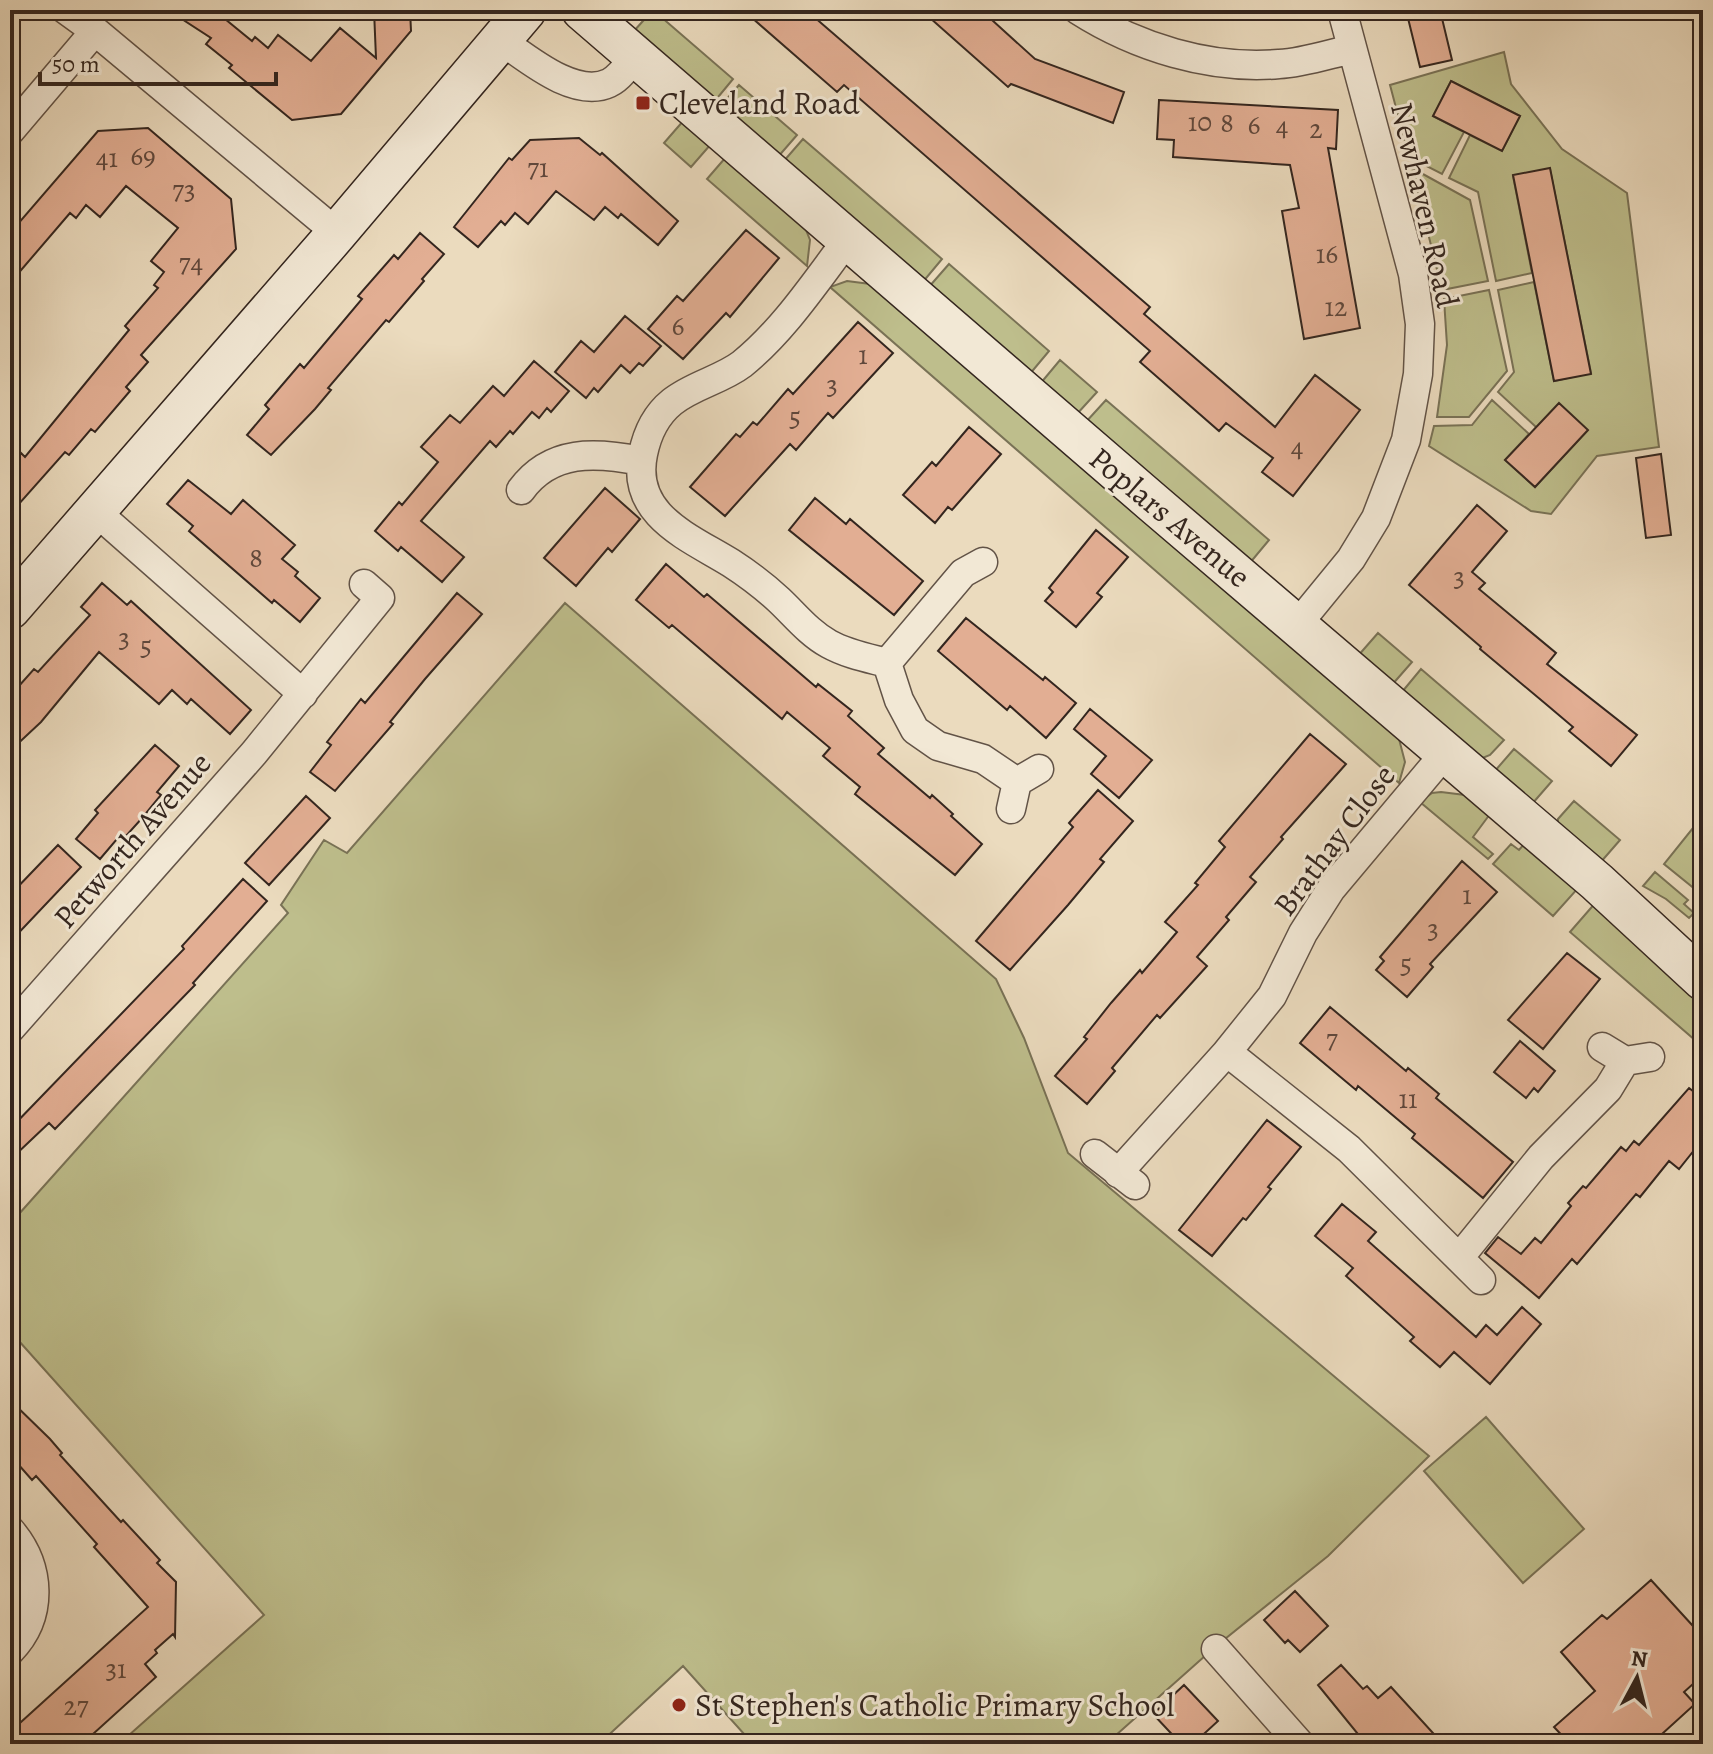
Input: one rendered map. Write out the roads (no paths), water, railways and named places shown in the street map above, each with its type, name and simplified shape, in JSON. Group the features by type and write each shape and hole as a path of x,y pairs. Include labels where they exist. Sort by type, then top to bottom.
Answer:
{"street":[{"path":"66,10 337,233"},
{"path":"10,609 526,10"},
{"name":"Poplars Avenue","path":"582,10 1597,882 1703,980"},
{"path":"1078,10 1110,30 1159,49 1241,64 1281,64 1352,49"},
{"name":"Newhaven Road","path":"1297,625 1351,559 1376,518 1406,440 1418,374 1420,324 1413,274 1342,10"},
{"path":"10,131 95,31"},
{"path":"502,41 552,75 590,86 612,82 635,55"},
{"path":"848,239 816,282 757,349 726,375 672,402 659,416 650,430 641,461 642,481 647,497 669,526 755,579 823,640 846,651 887,663"},
{"path":"518,497 541,468 579,456 620,456 641,461"},
{"path":"94,510 303,694"},
{"path":"887,663 963,573 983,562"},
{"name":"Petworth Avenue","path":"10,1029 254,753 380,598 364,584"},
{"path":"887,663 899,700 915,730 938,746 983,759 1022,786"},
{"name":"Brathay Close","path":"1095,1154 1126,1179 1272,996 1303,933 1331,889 1446,752"},
{"path":"1227,1052 1349,1149 1481,1280"},
{"path":"1459,1258 1541,1157 1608,1089 1626,1055"},
{"path":"10,1530 25,1551 36,1582 28,1627 10,1651"},
{"path":"1216,1649 1300,1744"}],"place":[{"name":"Cleveland Road","path":"643,103"},
{"name":"St Stephen's Catholic Primary School","path":"679,1705"}]}
